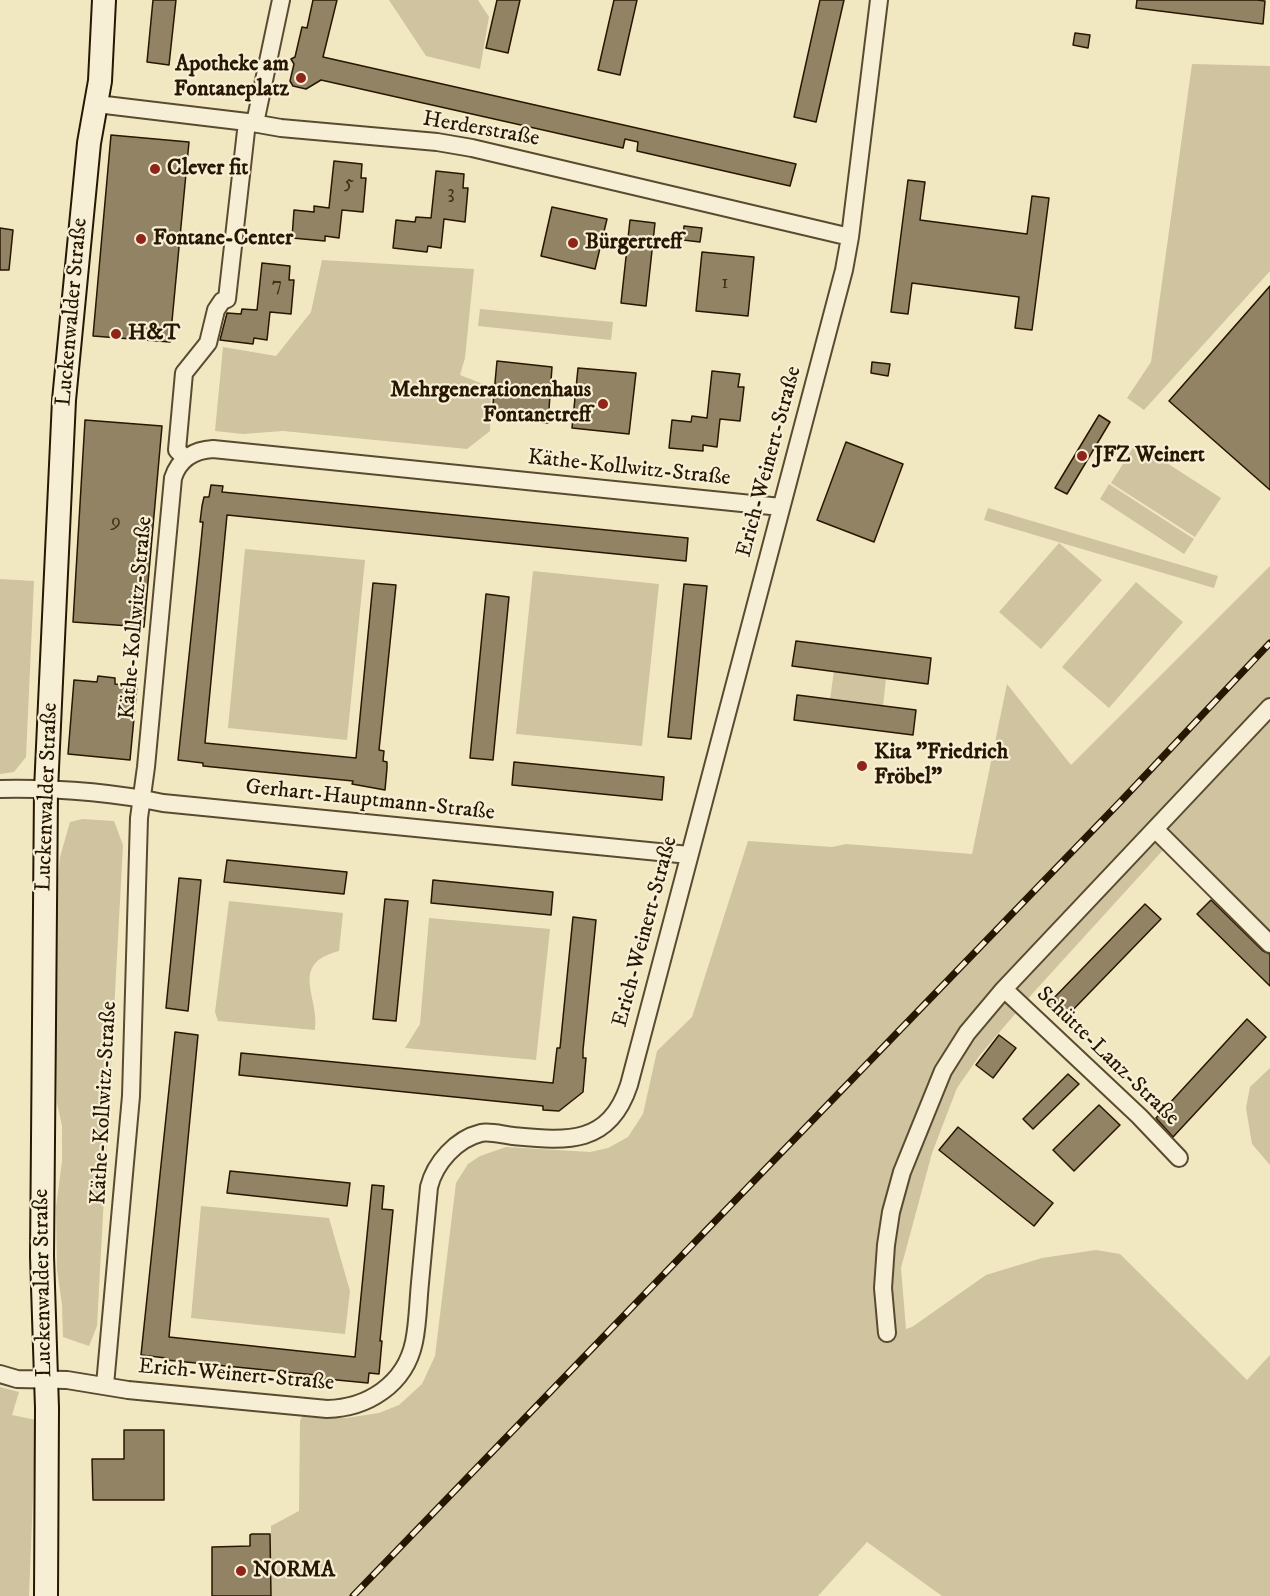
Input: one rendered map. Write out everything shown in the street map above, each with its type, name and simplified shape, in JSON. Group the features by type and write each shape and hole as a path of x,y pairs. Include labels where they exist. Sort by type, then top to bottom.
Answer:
{"main road":[{"name":"Luckenwalder Straße","path":"46,1596 46,1380 42,1256 46,790 64,400 89,143 97,104 102,60 104,0"}],"street":[{"path":"185,458 177,450 184,373 208,343 216,310 222,301 227,299 251,123 281,0"},
{"name":"Erich-Weinert-Straße","path":"0,1374 17,1378 105,1385 128,1390 327,1409 359,1405 380,1395 388,1387 404,1367 414,1343 429,1187 437,1166 457,1146 482,1133 551,1140 571,1139 589,1134 600,1127 619,1108 629,1085 844,270 879,0"},
{"name":"Herderstraße","path":"97,104 281,128 437,142 472,148 850,237"},
{"name":"Käthe-Kollwitz-Straße","path":"105,1385 131,1096 139,829 173,478 178,467 185,458 198,451 213,449 781,507"},
{"name":"Schütte-Lanz-Straße","path":"887,1333 883,1288 891,1212 902,1172 943,1071 967,1033 1004,989 1270,707"},
{"name":"Gerhart-Hauptmann-Straße","path":"0,789 46,790 142,799 689,855"},
{"path":"1155,829 1270,944"},
{"name":"Schütte-Lanz-Straße","path":"1004,989 1139,1116 1179,1158"}],"shaded area":[{"path":"389,0 478,0 489,17 480,69 426,56"},
{"path":"1192,64 1270,66 1270,271 1144,410 1127,398 1151,362"},
{"path":"322,260 474,269 465,358 460,375 491,387 490,431 467,449 283,431 243,434 215,431 223,347 276,356 311,312"},
{"path":"480,309 613,322 611,340 478,326"},
{"path":"1136,443 1221,498 1195,537 1111,483"},
{"path":"1109,484 1194,539 1184,554 1100,499"},
{"path":"988,508 1218,576 1214,588 984,520"},
{"path":"1059,543 1102,580 1041,649 999,612"},
{"path":"245,549 365,560 347,740 228,728"},
{"path":"1270,566 1270,935 1175,837 1033,993 980,1055 957,1088 932,1153 901,1268 906,1329 986,1275 1042,1258 1096,1250 1120,1254 1247,1380 1270,1355 1270,1596 942,1596 867,1542 818,1596 271,1596 271,1526 299,1511 300,1421 302,1417 346,1418 379,1413 399,1405 422,1384 435,1356 456,1183 468,1164 480,1156 506,1147 590,1152 608,1148 628,1137 643,1114 657,1051 692,1017 748,841 832,847 846,844 972,854 1007,684 1071,765"},
{"path":"533,571 659,584 642,746 516,734"},
{"path":"0,579 34,581 26,757 14,772 0,774"},
{"path":"1136,582 1183,622 1109,708 1062,667"},
{"path":"834,671 886,678 883,706 830,699"},
{"path":"82,819 114,821 123,845 97,1326 89,1346 63,1337 62,1305 57,1270 56,1207 62,1161 62,1126 57,1103 58,878 60,857 70,822"},
{"path":"229,901 343,913 339,951 314,964 310,973 315,1030 218,1021 215,1012"},
{"path":"429,918 550,929 536,1060 405,1048 420,1024"},
{"path":"1270,1068 1270,1165 1252,1144 1246,1108 1250,1087"},
{"path":"201,1206 329,1218 350,1291 345,1334 191,1318"},
{"path":"0,1387 19,1392 12,1415 36,1420 29,1596 0,1596"}],"building":[{"path":"153,0 176,0 169,65 147,62"},
{"path":"313,0 337,0 323,57 796,164 790,186 637,151 638,142 625,139 623,148 321,80 306,89 293,86 290,81 294,64 291,59 295,57 302,27 307,28"},
{"path":"497,0 520,0 508,53 486,48"},
{"path":"614,0 637,0 620,75 598,70"},
{"path":"820,0 844,0 816,122 794,117"},
{"path":"1137,0 1265,1 1263,24 1136,8"},
{"path":"1075,33 1090,35 1088,48 1073,45"},
{"name":"Fontane-Center","path":"111,135 189,142 170,342 93,336"},
{"path":"334,161 362,164 361,178 366,178 363,212 342,210 339,238 325,236 325,241 292,238 294,210 314,212 314,206 329,208"},
{"path":"436,171 464,174 463,188 468,188 465,222 444,219 441,248 428,246 427,252 393,248 396,220 415,222 416,217 431,218"},
{"path":"908,180 925,182 920,220 1027,234 1032,196 1049,198 1032,330 1015,328 1019,297 912,283 908,314 891,312"},
{"name":"Bürgertreff","path":"552,207 607,219 595,269 541,256"},
{"path":"630,220 655,223 646,306 621,303"},
{"path":"684,226 702,228 700,242 683,240"},
{"path":"0,228 13,230 9,270 0,270"},
{"path":"702,252 754,257 748,316 696,311"},
{"path":"262,263 290,266 289,280 294,280 291,314 270,312 267,340 254,338 253,344 220,340 227,313 241,314 242,309 257,310"},
{"path":"1270,286 1270,490 1169,401"},
{"path":"497,361 552,367 548,423 507,419 507,416 492,415"},
{"path":"872,362 890,364 888,376 871,373"},
{"name":"Mehrgenerationenhaus Fontanetreff","path":"578,368 636,373 629,434 572,428"},
{"path":"712,371 740,374 738,387 744,387 740,421 720,419 717,447 703,445 703,451 669,448 672,420 691,422 692,416 707,418"},
{"path":"1099,415 1110,422 1067,494 1055,488"},
{"path":"85,420 162,426 144,627 73,622"},
{"path":"846,442 903,464 874,542 817,520"},
{"path":"211,485 223,486 222,492 688,538 686,561 227,515 205,743 356,758 373,583 396,585 379,750 384,751 383,761 387,762 385,790 352,784 353,781 203,766 203,763 178,760 203,522 200,522 204,497 209,497"},
{"path":"684,584 707,586 691,739 668,737"},
{"path":"486,594 509,597 493,760 470,758"},
{"path":"796,641 931,658 928,684 792,666"},
{"path":"98,676 115,678 115,684 137,686 130,760 68,754 74,680 97,682"},
{"path":"797,695 916,710 913,735 794,720"},
{"path":"514,762 664,777 662,800 512,785"},
{"path":"227,860 347,872 344,894 224,882"},
{"path":"179,878 201,880 188,1011 166,1008"},
{"path":"433,880 553,892 551,915 431,903"},
{"path":"385,899 408,901 396,1021 373,1019"},
{"path":"1211,900 1263,951 1270,954 1270,986 1197,914"},
{"path":"1145,904 1161,919 1065,1018 1049,1003"},
{"path":"573,917 596,920 583,1050 583,1058 586,1058 583,1092 559,1111 543,1110 543,1106 239,1075 241,1053 553,1083 557,1048 560,1048"},
{"path":"1247,1019 1266,1037 1173,1137 1156,1118"},
{"path":"175,1032 198,1035 169,1337 355,1357 372,1185 384,1186 382,1209 393,1210 380,1341 382,1341 379,1374 369,1373 368,1383 316,1378 316,1375 166,1360 166,1358 141,1355"},
{"path":"999,1035 1016,1048 993,1078 976,1065"},
{"path":"1068,1074 1079,1084 1033,1129 1023,1119"},
{"path":"1099,1105 1120,1125 1074,1171 1053,1150"},
{"path":"958,1127 1053,1203 1034,1226 939,1150"},
{"path":"230,1171 350,1183 347,1206 227,1193"},
{"path":"124,1430 164,1430 164,1500 93,1500 92,1459 124,1459"},
{"name":"NORMA","path":"270,1534 271,1596 212,1596 212,1547 250,1546 250,1535"}],"railway":[{"path":"353,1596 1122,800 1270,643"}],"place":[{"name":"Apotheke am Fontaneplatz","path":"301,78"},
{"name":"Clever fit","path":"155,169"},
{"name":"Fontane-Center","path":"141,239"},
{"name":"Bürgertreff","path":"573,243"},
{"name":"H&T","path":"116,334"},
{"name":"Mehrgenerationenhaus Fontanetreff","path":"603,404"},
{"name":"JFZ Weinert","path":"1082,456"},
{"name":"Kita \"Friedrich Fröbel\"","path":"862,766"},
{"name":"NORMA","path":"241,1571"}]}
